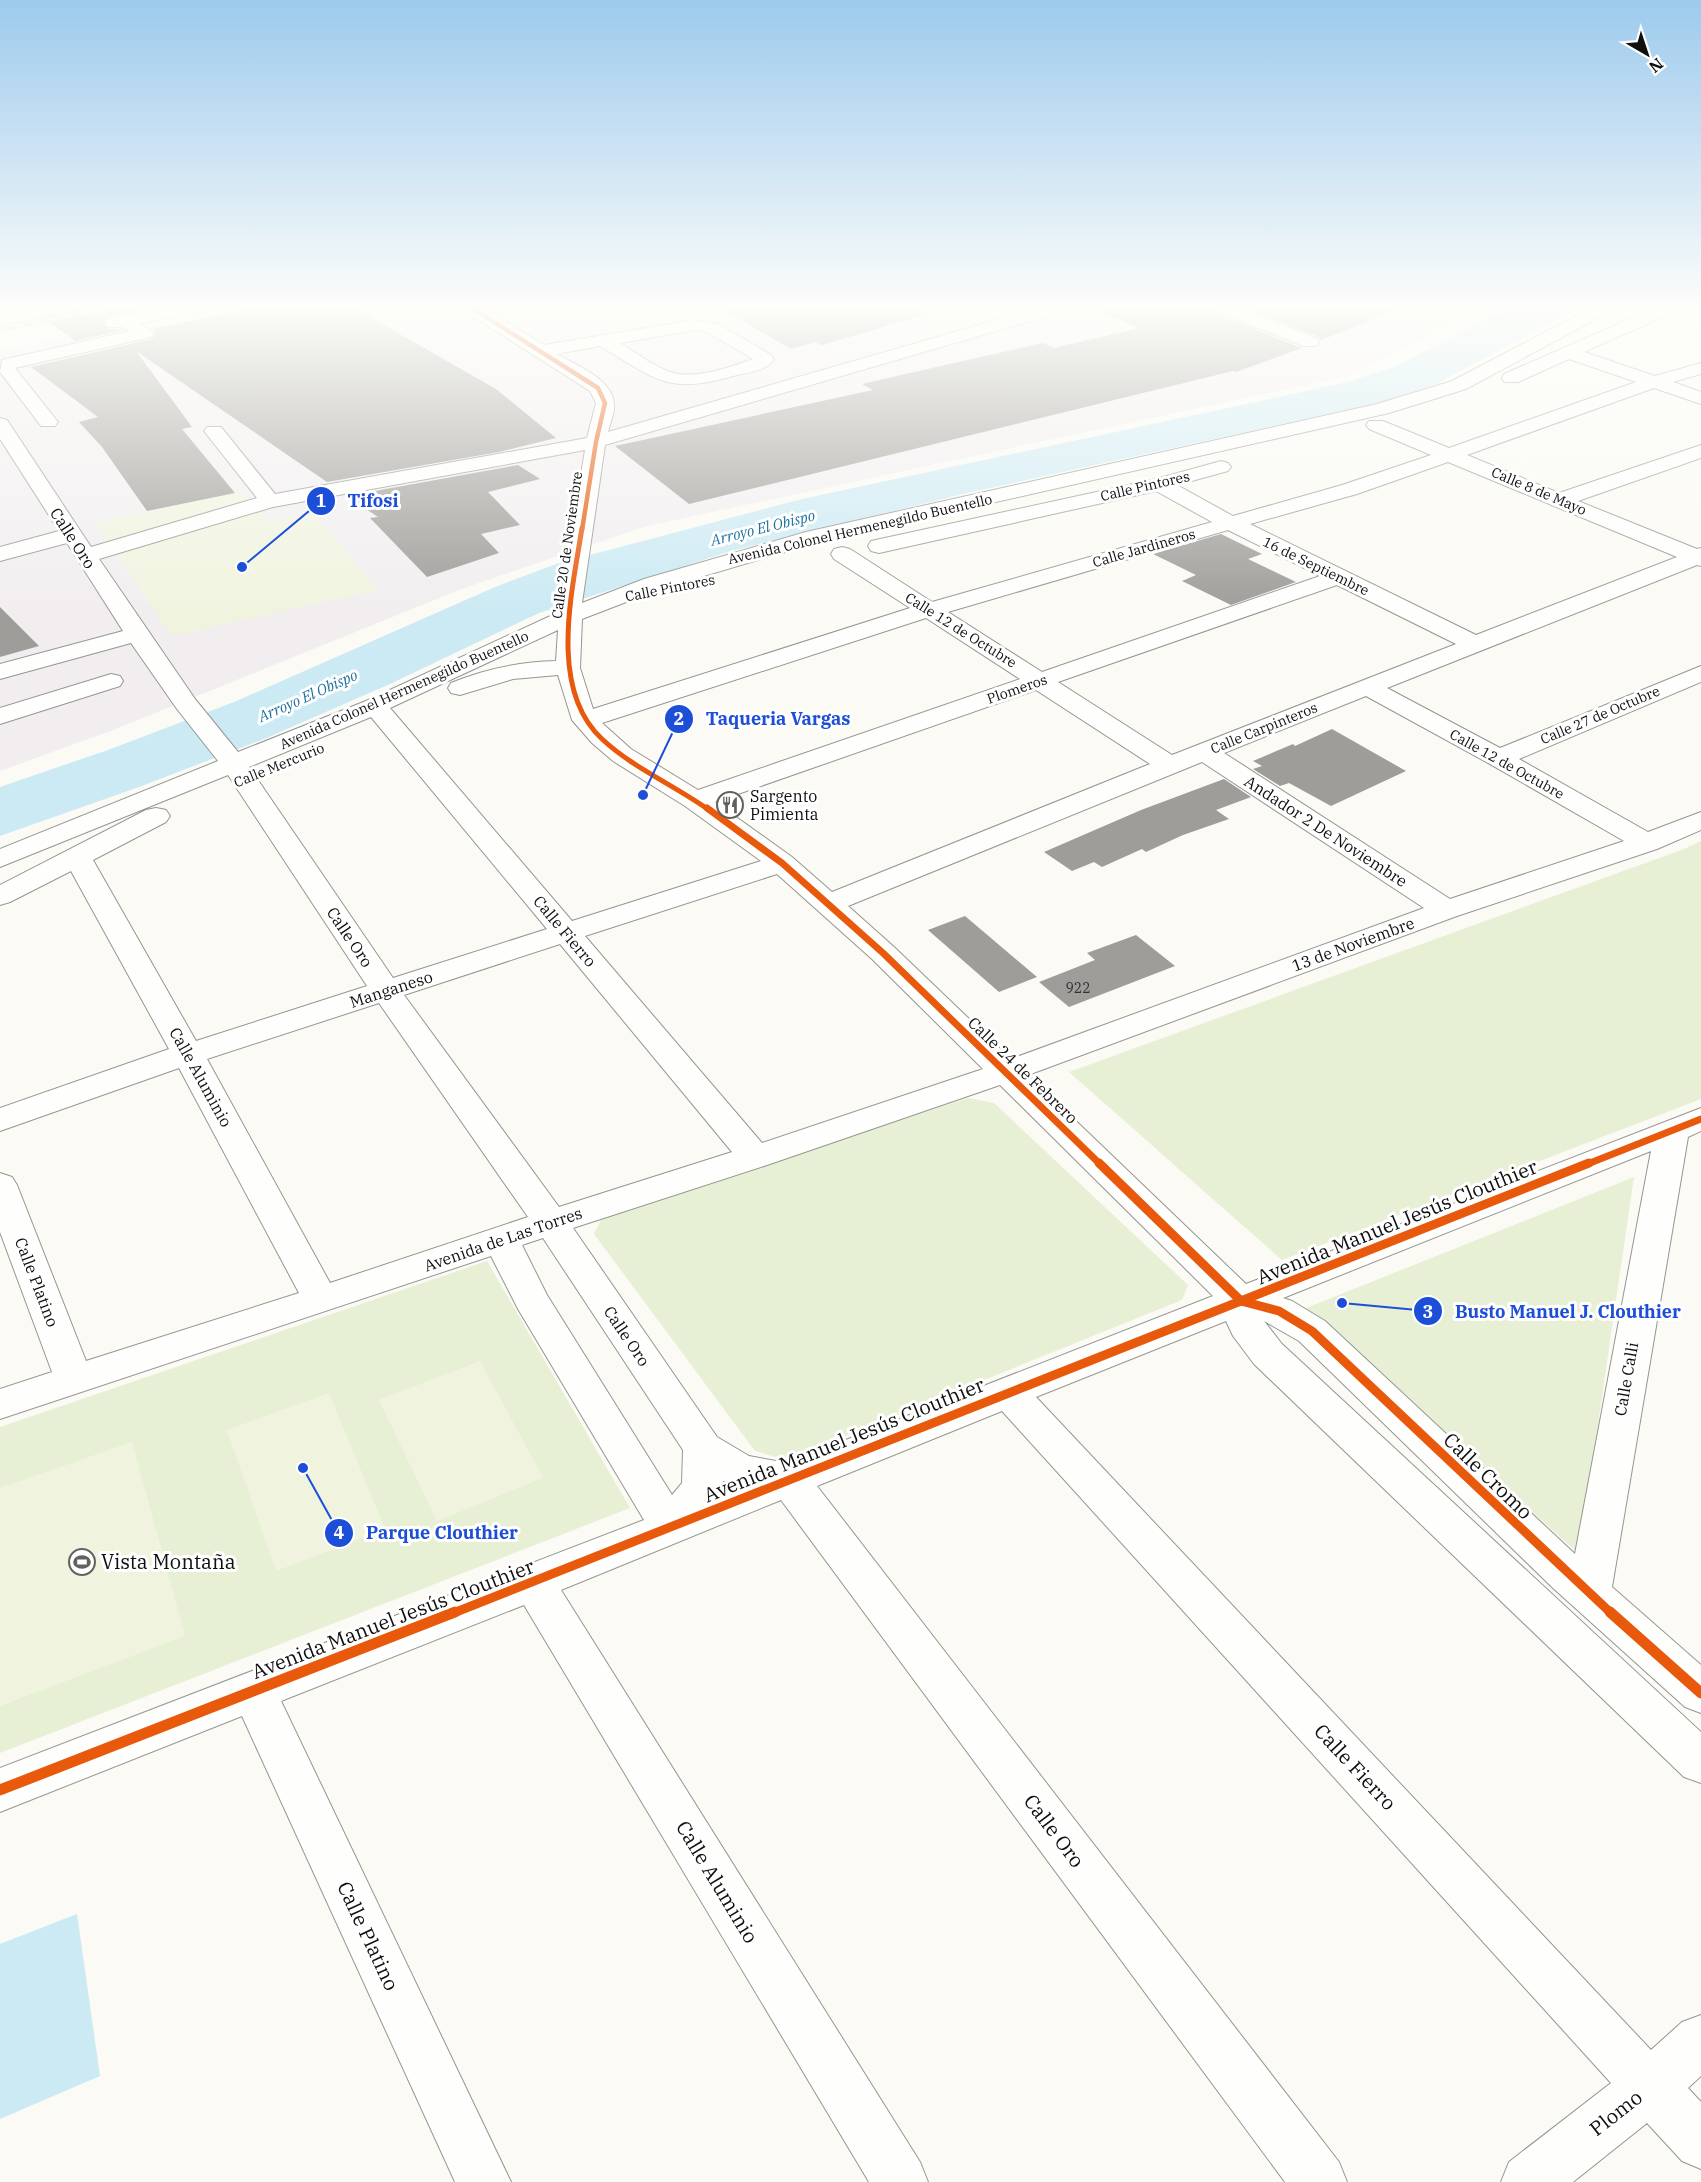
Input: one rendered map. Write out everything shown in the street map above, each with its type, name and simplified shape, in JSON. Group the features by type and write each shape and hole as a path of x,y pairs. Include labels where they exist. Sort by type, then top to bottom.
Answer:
{"street":[{"path":"39,410 48,422"},
{"name":"Calle 20 de Noviembre","path":"603,410 596,442 570,606 568,668 575,695 585,720 601,738 695,800 782,863"},
{"path":"84,555 113,549 270,501 596,442 706,410"},
{"name":"Avenida Colonel Hermenegildo Buentello","path":"381,713 570,606 604,601 702,567 814,537 1378,410"},
{"path":"1285,450 1376,425 1420,410"},
{"name":"Calle Jardineros","path":"585,720 928,610 1230,523 1267,515 1424,465 1573,410"},
{"name":"Calle Oro","path":"0,424 137,634 186,704 235,767 386,991 551,1222 703,1448"},
{"name":"Calle 8 de Mayo","path":"1376,425 1699,557"},
{"path":"214,431 270,501"},
{"path":"1560,500 1701,451"},
{"name":"Calle Pintores","path":"604,601 823,558 1159,484 1239,462"},
{"name":"16 de Septiembre","path":"1159,484 1230,523 1475,644"},
{"path":"0,554 71,535"},
{"name":"Calle Carpinteros","path":"828,904 1170,765 1699,557"},
{"name":"Calle 12 de Octubre","path":"823,558 928,610 1041,680 1170,765"},
{"name":"Plomeros","path":"695,800 1338,577"},
{"path":"0,672 137,634"},
{"name":"Calle Mercurio","path":"0,896 77,857 147,809 235,767 485,677 524,669 568,668"},
{"name":"Calle 27 de Octubre","path":"1499,758 1701,673"},
{"path":"0,716 111,681"},
{"name":"Calle 12 de Octubre","path":"1366,687 1499,758 1647,843"},
{"name":"Calle Fierro","path":"381,713 755,1157"},
{"name":"Andador 2 De Noviembre","path":"1205,752 1447,910"},
{"path":"0,859 147,809"},
{"name":"13 de Noviembre","path":"1006,1072 1447,910 1647,843 1701,820"},
{"name":"Calle Aluminio","path":"77,857 188,1054 321,1300"},
{"name":"Manganeso","path":"0,1120 188,1054 782,863"},
{"name":"Calle 24 de Febrero","path":"782,863 1006,1072 1241,1301"},
{"name":"Avenida de Las Torres","path":"0,1404 755,1157 1006,1072"},
{"name":"Avenida Manuel Jesús Clouthier","path":"0,1790 533,1582 655,1530 789,1480 1687,1125"},
{"name":"Calle Calli","path":"1590,1593 1687,1125"},
{"name":"Calle Platino","path":"0,1185 74,1380"},
{"path":"501,1239 655,1530 686,1508 700,1493 706,1474 703,1448"},
{"path":"1241,1301 1246,1326 1268,1354 1701,1762"},
{"name":"Calle Cromo","path":"1241,1301 1279,1311 1312,1331 1568,1575 1701,1693"},
{"name":"Calle Fierro","path":"1008,1392 1701,2142"},
{"path":"703,1448 739,1470 789,1480"},
{"name":"Calle Oro","path":"789,1480 1319,2182"},
{"name":"Calle Aluminio","path":"533,1582 900,2182"},
{"name":"Calle Platino","path":"253,1690 483,2182"},
{"name":"Plomo","path":"1529,2182 1650,2086 1701,2041"}],"shaded area":[{"path":"0,410 1190,410 647,526 464,588 113,730 0,771"}],"green space":[{"path":"240,491 269,521 313,513 378,590 172,636 95,523"},
{"path":"1701,841 1701,1099 1282,1260 1069,1072 1684,849"},
{"path":"968,1098 994,1103 1188,1285 1182,1300 786,1460 755,1451 594,1234 602,1218"},
{"path":"1634,1177 1579,1554 1306,1308"},
{"path":"487,1261 630,1508 0,1753 0,1427"},
{"path":"480,1361 543,1478 437,1521 379,1400"},
{"path":"329,1393 385,1529 276,1571 227,1430"},
{"name":"Vista Montaña","path":"132,1442 185,1636 0,1706 0,1488"}],"water":[{"name":"Arroyo El Obispo","path":"1219,410 1346,410 963,494 731,551 539,613 390,684 264,739 139,787 0,836 0,787 108,750 234,702 495,587 556,564 802,499"},
{"path":"77,1914 100,2076 0,2119 0,1944"}],"building":[{"path":"88,410 179,410 192,427 182,429 235,493 147,511 102,447 79,422 98,417"},
{"path":"222,410 522,410 556,438 499,452 327,482"},
{"path":"782,410 1074,410 689,504 615,446"},
{"path":"518,465 540,479 488,492 520,525 481,534 499,553 427,577 370,518 378,517 347,496"},
{"path":"1221,534 1262,554 1248,559 1296,582 1231,605 1182,581 1196,575 1153,554"},
{"path":"0,607 39,646 0,657"},
{"path":"1332,729 1406,771 1331,806 1289,783 1280,786 1253,769 1262,766 1253,761 1293,744 1295,746"},
{"path":"1224,779 1251,797 1216,810 1229,819 1183,835 1146,852 1142,849 1102,867 1094,862 1072,871 1044,852 1141,810"},
{"path":"965,916 1037,977 999,992 928,930"},
{"path":"1136,935 1175,966 1069,1007 1039,982 1095,960 1087,953"}],"cycle path":[{"path":"603,410 571,596 568,668 585,720 601,738 622,755 695,800 782,863 883,953 1241,1301 1279,1311 1312,1331 1568,1575 1701,1693"},
{"path":"0,1790 533,1582 1701,1119"}],"place":[{"name":"Tifosi","path":"242,567"},
{"name":"Taqueria Vargas","path":"643,795"},
{"name":"Sargento Pimienta","path":"730,805"},
{"name":"Busto Manuel J. Clouthier","path":"1342,1303"},
{"name":"Parque Clouthier","path":"303,1468"},
{"name":"Vista Montaña","path":"82,1562"}]}
